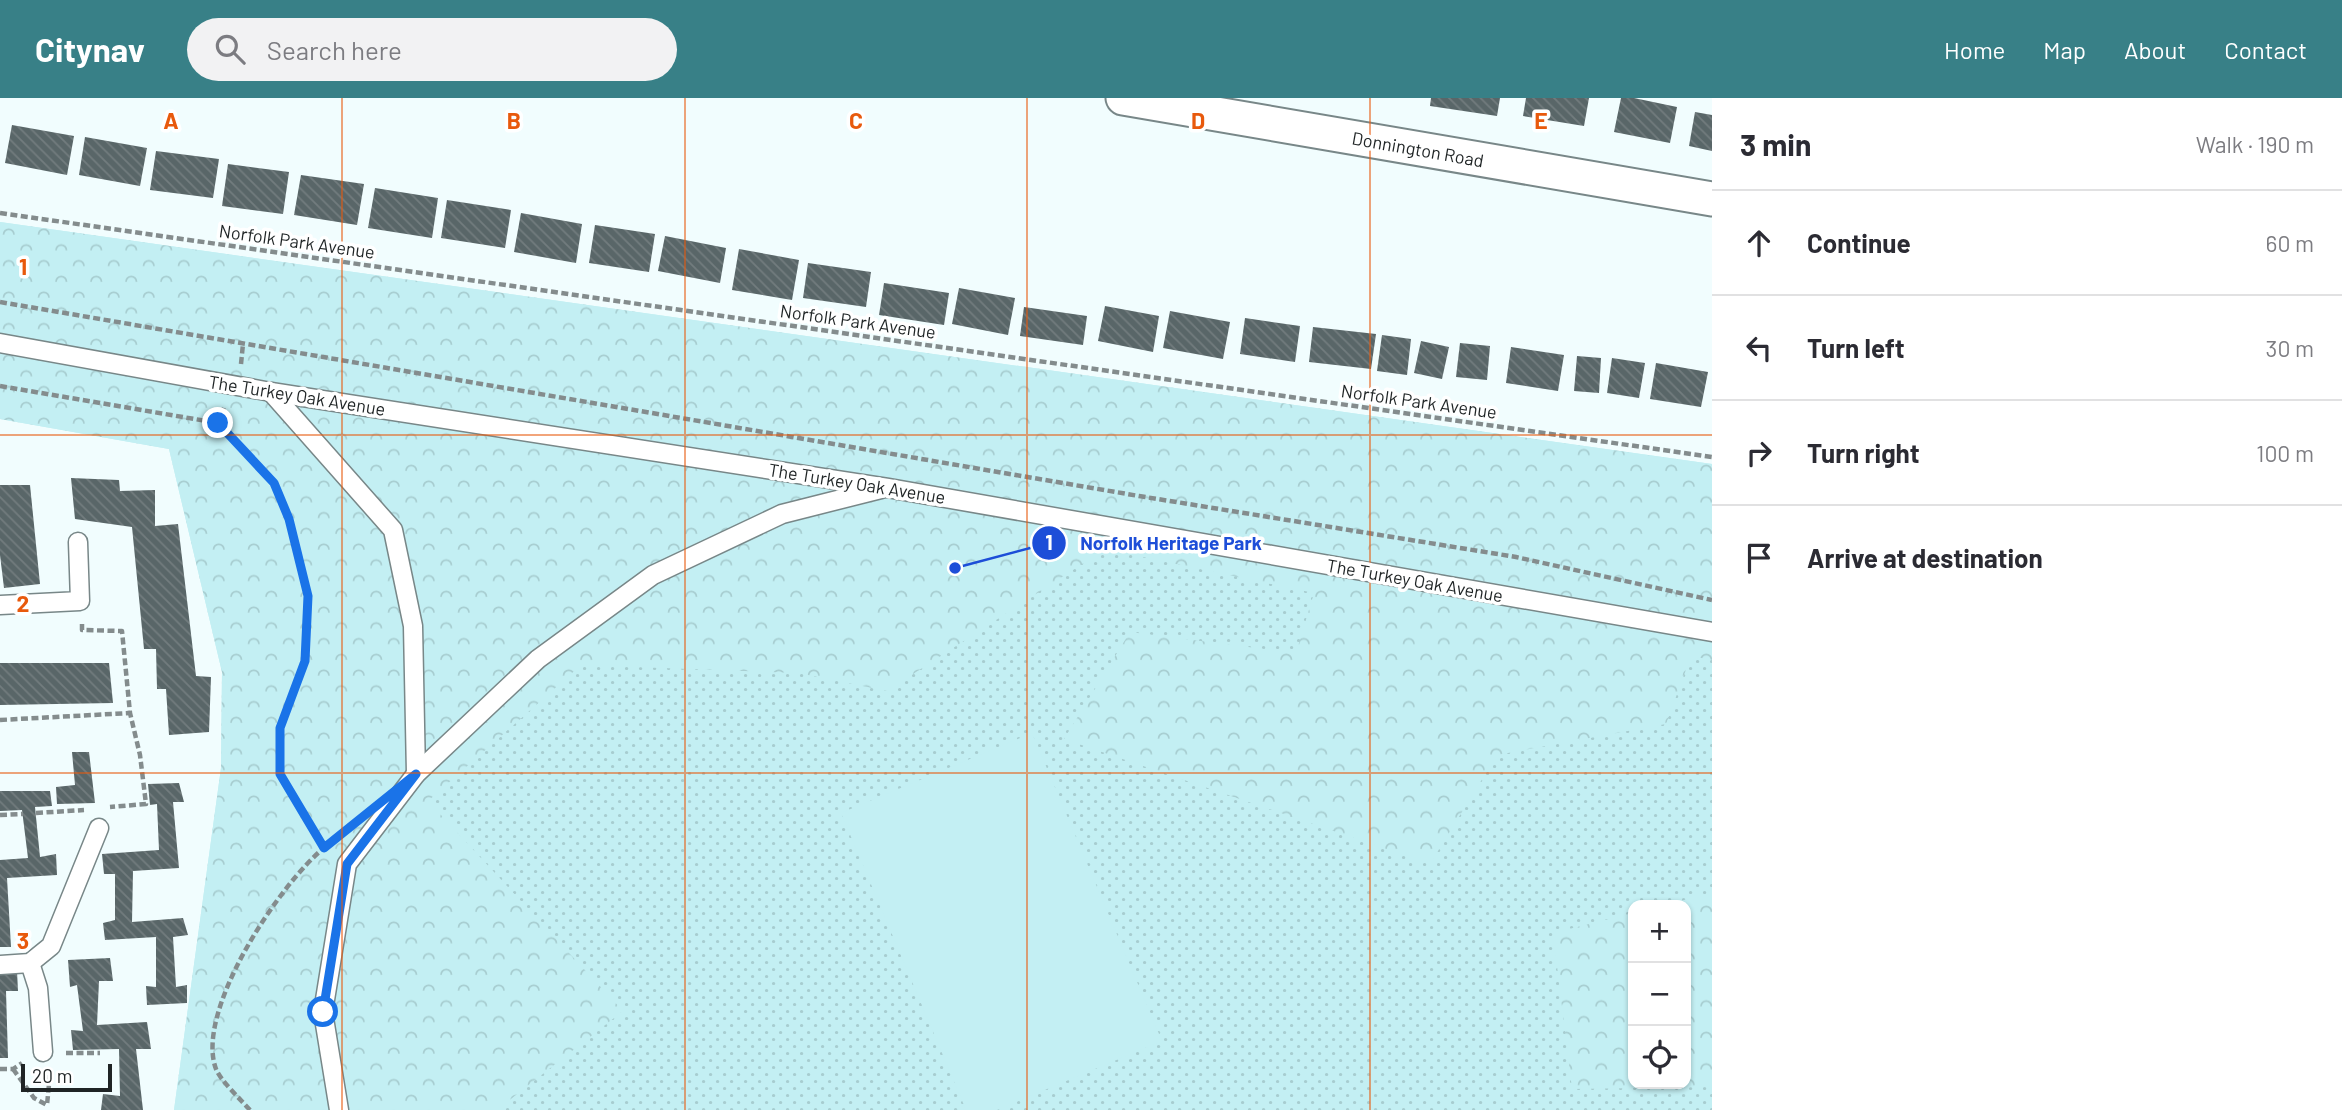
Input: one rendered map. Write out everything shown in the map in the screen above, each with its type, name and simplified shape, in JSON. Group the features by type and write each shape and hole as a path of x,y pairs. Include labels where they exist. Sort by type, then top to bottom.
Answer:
{"street":[{"name":"Donnington Road","path":"1123,98 1712,199"}],"lane":[{"name":"The Turkey Oak Avenue","path":"0,343 271,392 888,488 1712,632"},
{"path":"271,392 393,530 413,625 416,774"},
{"path":"338,1110 323,1012 347,864 416,774 538,659 653,575 782,514 888,488"},
{"path":"0,605 80,601 78,542"},
{"path":"0,965 30,963 51,946 99,828"},
{"path":"30,963 38,988 47,1059"}],"path":[{"name":"Norfolk Park Avenue","path":"0,213 1712,457"},
{"path":"0,302 1126,494 1516,557 1712,600"},
{"path":"0,386 218,423 274,483 289,519 308,596 305,661 280,728 280,774 324,848"},
{"path":"80,601 82,630 122,631 130,713 140,755 146,804 107,808"},
{"path":"0,720 130,713"},
{"path":"36,813 95,809"},
{"path":"0,815 23,814"},
{"path":"250,1110 216,1070 212,1035 229,981 270,909 309,860 334,839"},
{"path":"13,1069 33,1098 47,1105 47,1059"}],"green space":[{"path":"0,222 1712,464 1712,1110 174,1110 221,768 222,672 169,449 0,419"},
{"path":"0,222 1712,464 1712,660 1691,656 1666,724 1497,755 1430,864 1064,739 1130,632 1296,653 1314,593 1105,549 887,691 798,673 581,665 428,801 623,1011 497,1110 174,1110 221,768 222,672 169,449 0,419"},
{"path":"1032,733 1162,1041 997,1110 966,1110 841,813"},
{"path":"1712,893 1712,1087 1691,1087 1691,900 1684,900"},
{"path":"1628,914 1628,1088 1572,1089 1553,933"}],"building":[{"path":"1431,98 1500,98 1497,116 1430,106"},
{"path":"1526,98 1589,98 1584,126 1523,116"},
{"path":"1621,98 1677,107 1670,143 1614,132"},
{"path":"1695,112 1712,115 1712,151 1689,146"},
{"path":"12,125 74,136 67,175 5,163"},
{"path":"85,137 147,148 140,186 79,175"},
{"path":"156,151 219,159 213,198 150,190"},
{"path":"228,164 289,172 283,214 222,206"},
{"path":"301,175 364,184 357,225 294,215"},
{"path":"375,188 438,198 432,238 368,228"},
{"path":"447,200 511,210 505,248 441,238"},
{"path":"521,213 582,224 576,263 514,252"},
{"path":"595,225 655,234 649,272 589,263"},
{"path":"665,236 726,248 720,283 658,271"},
{"path":"739,249 799,260 792,300 732,290"},
{"path":"808,263 871,272 866,307 803,298"},
{"path":"884,283 949,293 944,325 879,315"},
{"path":"959,288 1015,298 1008,335 952,324"},
{"path":"1105,306 1159,316 1153,352 1098,341"},
{"path":"1024,307 1087,316 1083,345 1020,336"},
{"path":"1170,311 1230,322 1223,359 1163,348"},
{"path":"1245,318 1300,326 1295,362 1240,354"},
{"path":"1313,327 1376,334 1371,369 1309,362"},
{"path":"1382,335 1411,339 1407,375 1377,371"},
{"path":"1421,341 1449,347 1442,379 1414,373"},
{"path":"1460,343 1490,346 1487,380 1456,377"},
{"path":"1511,347 1564,355 1558,391 1506,383"},
{"path":"1577,356 1601,358 1599,393 1574,391"},
{"path":"1612,358 1645,363 1639,398 1607,393"},
{"path":"1656,363 1708,372 1701,407 1650,399"},
{"path":"71,478 119,480 120,491 155,490 155,526 178,524 196,676 211,677 209,732 169,735 166,689 157,689 156,649 144,649 132,527 75,519"},
{"path":"0,485 30,485 40,584 4,588 0,555"},
{"path":"0,663 109,663 113,703 0,705"},
{"path":"72,752 89,752 95,803 57,804 56,787 75,785"},
{"path":"179,783 184,802 173,802 179,868 133,871 132,922 183,918 188,935 173,937 176,987 187,985 187,1003 147,1005 146,986 156,987 156,937 105,940 103,923 115,920 115,874 104,874 102,854 159,850 157,804 150,805 148,784"},
{"path":"0,791 50,791 52,806 35,807 40,857 56,854 57,875 7,878 11,947 0,947 0,860 28,858 22,810 0,811"},
{"path":"110,958 113,981 99,981 97,1025 147,1022 151,1049 136,1049 143,1110 101,1110 103,1094 120,1096 119,1049 73,1050 71,1030 83,1031 77,985 70,987 68,960"},
{"path":"17,971 18,991 6,991 8,1058 0,1058 0,972"}],"place":[{"name":"Norfolk Heritage Park","path":"955,568"}],"route":[{"path":"218,423 274,483 289,519 308,596 305,661 280,728 280,774 304,817 324,848 416,774 347,864 323,1012"}]}
